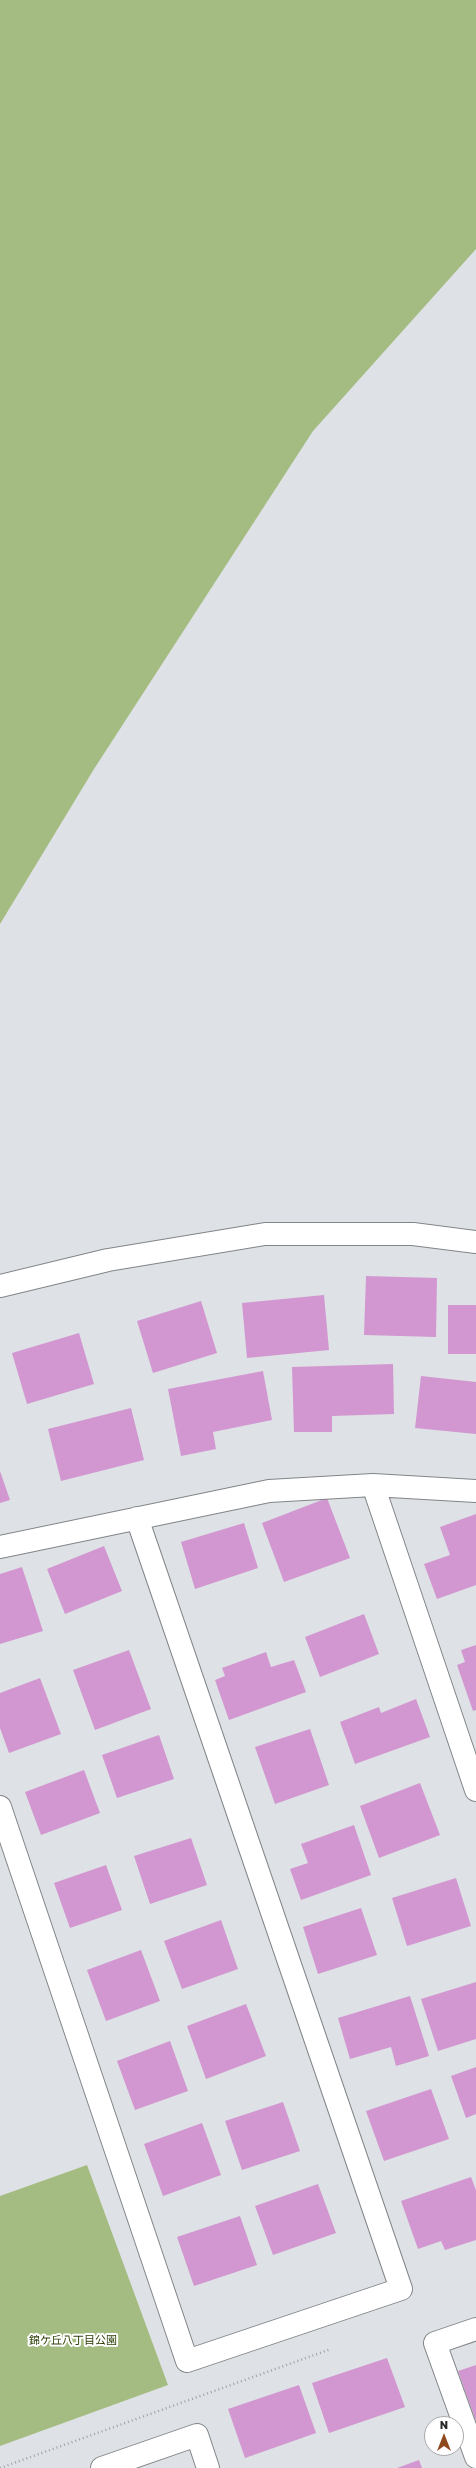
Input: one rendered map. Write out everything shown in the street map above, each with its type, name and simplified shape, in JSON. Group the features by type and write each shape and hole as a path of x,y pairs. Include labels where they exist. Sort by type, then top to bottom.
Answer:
{"street":[{"path":"0,1286 108,1260 265,1234 414,1234 476,1242"},
{"path":"0,1547 269,1491 373,1485 476,1491"},
{"path":"373,1485 476,1790"},
{"path":"0,1807 187,2361 401,2289 137,1518"},
{"path":"476,2329 435,2343 476,2457"},
{"path":"102,2468 197,2435 208,2468"}],"path":[{"path":"0,2468 335,2348"}],"green space":[{"path":"0,0 476,0 476,249 313,431 94,769 0,924"},
{"name":"錦ケ丘八丁目公園","path":"87,2165 168,2385 0,2446 0,2196"}],"building":[{"path":"366,1276 437,1278 436,1337 364,1335"},
{"path":"324,1295 329,1350 247,1358 242,1303"},
{"path":"201,1301 217,1353 153,1373 137,1321"},
{"path":"448,1305 476,1305 476,1354 448,1354"},
{"path":"79,1333 94,1384 27,1404 12,1353"},
{"path":"393,1364 394,1414 332,1416 332,1432 294,1432 292,1367"},
{"path":"263,1371 272,1420 213,1432 216,1449 181,1456 168,1389"},
{"path":"421,1376 476,1382 476,1434 415,1428"},
{"path":"131,1408 144,1460 61,1481 48,1429"},
{"path":"0,1471 10,1500 0,1503"},
{"path":"327,1498 350,1558 284,1582 262,1523"},
{"path":"476,1514 476,1585 437,1599 424,1564 450,1555 440,1527"},
{"path":"244,1523 258,1568 195,1589 181,1542"},
{"path":"104,1546 122,1591 65,1614 47,1569"},
{"path":"22,1567 43,1631 0,1644 0,1574"},
{"path":"364,1614 379,1654 320,1677 305,1637"},
{"path":"476,1645 476,1710 473,1711 457,1665 465,1662 461,1650"},
{"path":"129,1650 151,1709 95,1730 73,1670"},
{"path":"266,1652 271,1667 294,1660 306,1692 229,1720 215,1680 225,1676 222,1668"},
{"path":"40,1678 61,1734 9,1753 0,1728 0,1693"},
{"path":"416,1699 430,1737 355,1764 340,1722 379,1707 381,1713"},
{"path":"310,1729 329,1785 275,1804 255,1747"},
{"path":"159,1735 174,1779 117,1798 102,1755"},
{"path":"84,1770 100,1813 41,1835 25,1792"},
{"path":"420,1783 440,1835 379,1858 360,1806"},
{"path":"354,1825 371,1875 301,1900 290,1869 308,1863 301,1844"},
{"path":"191,1838 207,1885 150,1904 134,1856"},
{"path":"106,1865 122,1910 70,1928 54,1883"},
{"path":"456,1878 471,1926 407,1946 392,1898"},
{"path":"361,1908 377,1955 318,1974 303,1927"},
{"path":"221,1920 238,1969 182,1989 164,1941"},
{"path":"141,1950 160,2001 106,2021 87,1970"},
{"path":"476,1982 476,2039 438,2051 421,1999"},
{"path":"410,1996 429,2056 396,2066 391,2047 350,2059 338,2018"},
{"path":"246,2004 266,2056 206,2079 187,2026"},
{"path":"170,2041 188,2091 135,2110 117,2061"},
{"path":"476,2067 476,2114 466,2118 451,2076"},
{"path":"431,2089 449,2139 384,2161 366,2111"},
{"path":"283,2102 300,2151 242,2170 225,2121"},
{"path":"202,2123 221,2175 163,2196 144,2144"},
{"path":"471,2177 476,2190 476,2240 445,2250 441,2241 418,2249 401,2201"},
{"path":"318,2184 336,2233 273,2255 255,2206"},
{"path":"240,2216 257,2265 194,2286 177,2237"},
{"path":"387,2358 405,2407 329,2433 312,2383"},
{"path":"476,2365 476,2421 458,2371"},
{"path":"299,2385 316,2433 245,2458 228,2409"},
{"path":"419,2460 422,2468 397,2468"}]}
